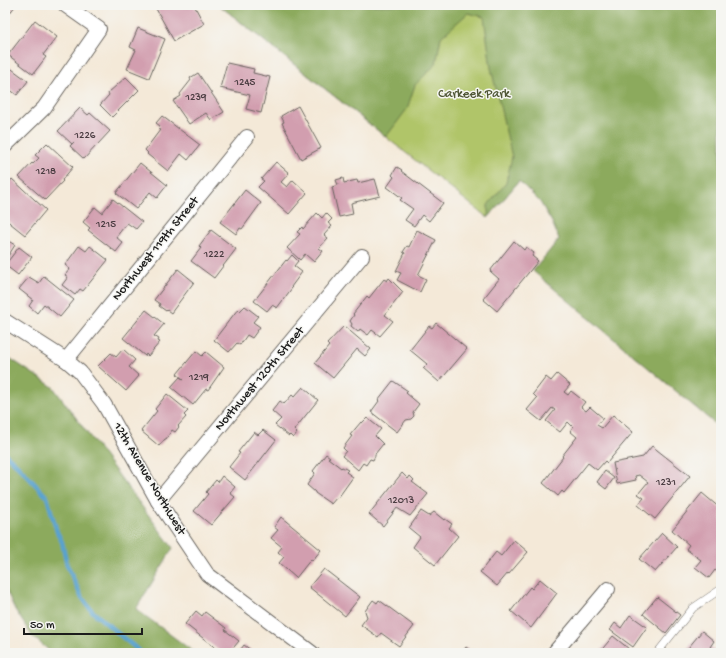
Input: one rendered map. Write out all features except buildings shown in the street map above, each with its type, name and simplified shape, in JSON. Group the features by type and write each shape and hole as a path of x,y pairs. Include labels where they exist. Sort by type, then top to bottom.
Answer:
{"street":[{"path":"5,146 44,108 99,29 65,5"},
{"name":"Northwest 119th Street","path":"66,360 247,137"},
{"name":"Northwest 120th Street","path":"158,501 362,256"},
{"name":"12th Avenue Northwest","path":"5,321 66,360 80,372 104,404 158,501 207,574 312,653"},
{"path":"554,653 608,589"}],"lane":[{"path":"657,653 693,608 721,589"}],"green space":[{"name":"Carkeek Park","path":"219,5 663,5 488,218"},
{"path":"219,5 721,5 721,429 533,271 559,239 552,222 540,202 519,181 488,218 488,205 506,183 512,157 491,68 484,17 468,13 441,37 436,64 415,85 407,109 386,137"},
{"path":"5,355 53,387 173,548 136,609 195,653 52,653 32,636 14,608 5,587"}],"waterway":[{"path":"5,454 47,497 57,532 62,542 67,565 81,596 92,611 142,653"}]}
